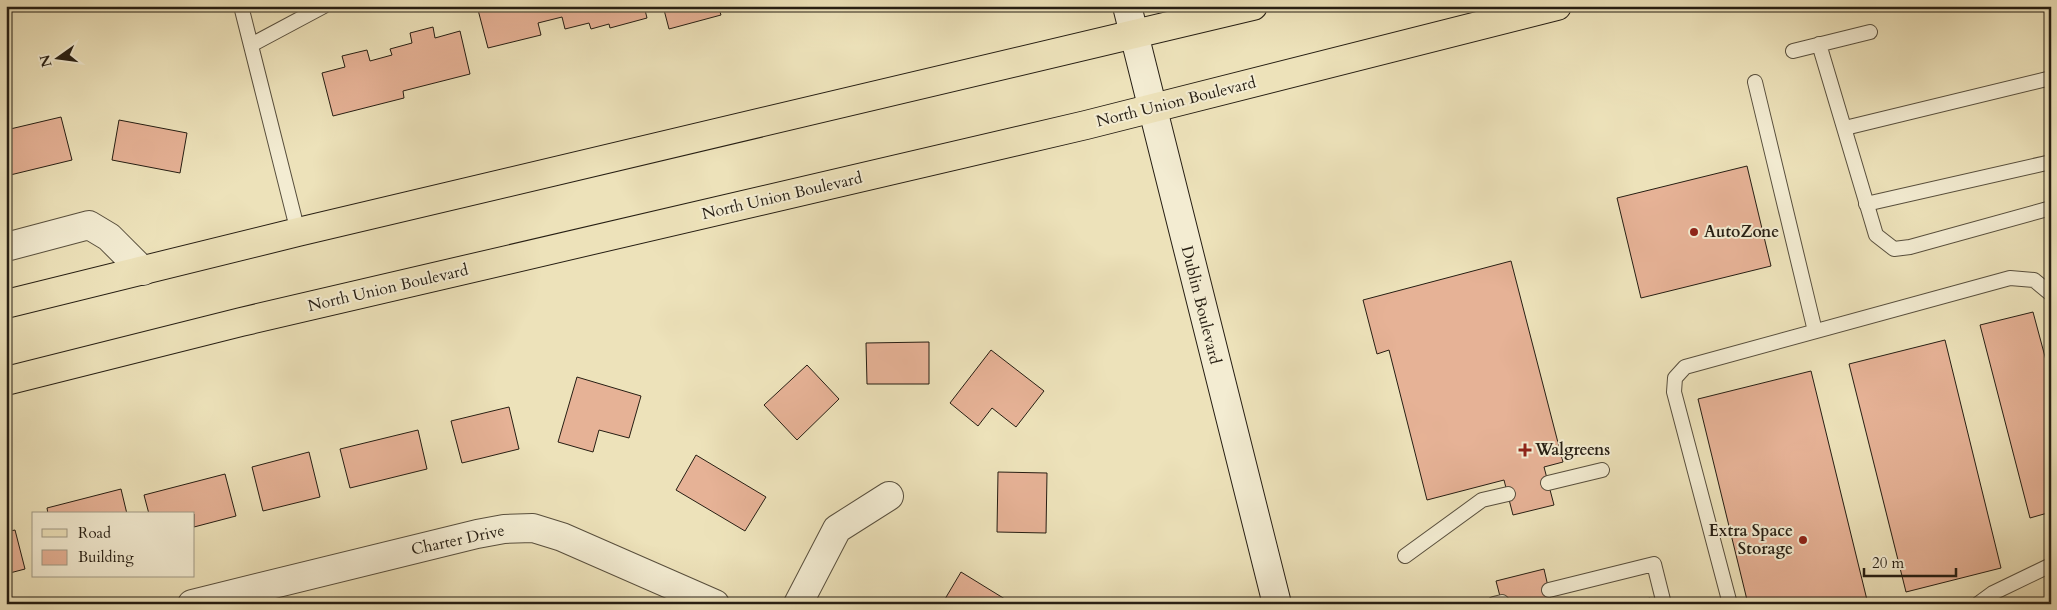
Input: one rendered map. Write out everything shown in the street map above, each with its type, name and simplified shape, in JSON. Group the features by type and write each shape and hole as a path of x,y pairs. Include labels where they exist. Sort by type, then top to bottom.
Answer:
{"main road":[{"path":"6,304 298,232 1134,36 1253,6"},
{"name":"North Union Boulevard","path":"6,381 260,317 1152,108 1557,6"}],"street":[{"name":"Dublin Boulevard","path":"1127,6 1278,604"},
{"path":"6,247 89,225 109,236 143,271"},
{"path":"798,604 838,529 889,496"},
{"name":"Charter Drive","path":"192,604 478,534 504,529 533,528 562,537 716,604"}],"lane":[{"path":"241,6 298,232"},
{"path":"251,45 324,6"},
{"path":"1793,51 1870,32"},
{"path":"1819,44 1876,235 1894,249 1910,247 2051,208"},
{"path":"1845,128 2051,78"},
{"path":"1755,82 1815,331"},
{"path":"1866,204 2051,162"},
{"path":"1730,604 1674,392 1675,378 1685,367 2010,278 2034,280 2051,294"},
{"path":"1548,484 1602,470"},
{"path":"1405,556 1482,500 1508,494"},
{"path":"1549,590 1654,564 1664,604"},
{"path":"1978,604 1993,593 2051,564"}],"building":[{"path":"477,6 644,6 647,18 610,28 609,24 591,29 589,23 565,29 562,17 538,23 541,35 488,48"},
{"path":"663,6 718,6 721,15 669,29"},
{"path":"433,27 435,38 460,31 470,74 403,91 404,98 333,116 322,73 345,67 342,56 367,50 370,61 392,55 390,49 412,43 410,33"},
{"path":"61,117 72,160 6,176 6,130"},
{"path":"119,120 187,133 180,173 112,160"},
{"name":"AutoZone","path":"1747,166 1771,266 1641,298 1617,198"},
{"name":"Walgreens","path":"1511,261 1563,462 1544,467 1554,505 1513,515 1504,480 1427,500 1389,350 1377,354 1363,300"},
{"path":"2033,312 2051,379 2051,512 2030,518 1980,325"},
{"path":"1945,340 2001,568 1906,592 1849,364"},
{"path":"929,342 929,384 867,384 866,343"},
{"path":"991,350 1044,391 1016,427 992,408 978,426 950,403"},
{"path":"807,365 839,399 797,440 764,405"},
{"path":"1811,371 1868,604 1748,604 1698,399"},
{"path":"577,377 641,396 629,438 599,430 593,452 558,442"},
{"path":"509,407 519,449 462,463 451,421"},
{"path":"418,430 427,469 350,488 340,449"},
{"path":"309,452 320,497 263,511 252,467"},
{"path":"696,455 766,497 745,531 676,490"},
{"path":"998,472 1047,473 1046,533 997,532"},
{"path":"225,474 236,516 195,527 195,512 148,512 144,495"},
{"path":"121,489 127,512 48,512 47,508"},
{"path":"15,530 25,569 6,574 6,532"},
{"path":"1544,569 1552,604 1502,604 1496,581"},
{"path":"961,572 1013,604 942,604"},
{"path":"1650,598 1651,604 1627,604"}],"place":[{"name":"AutoZone","path":"1694,232"},
{"name":"Walgreens","path":"1525,450"},
{"name":"Extra Space Storage","path":"1803,540"}]}
